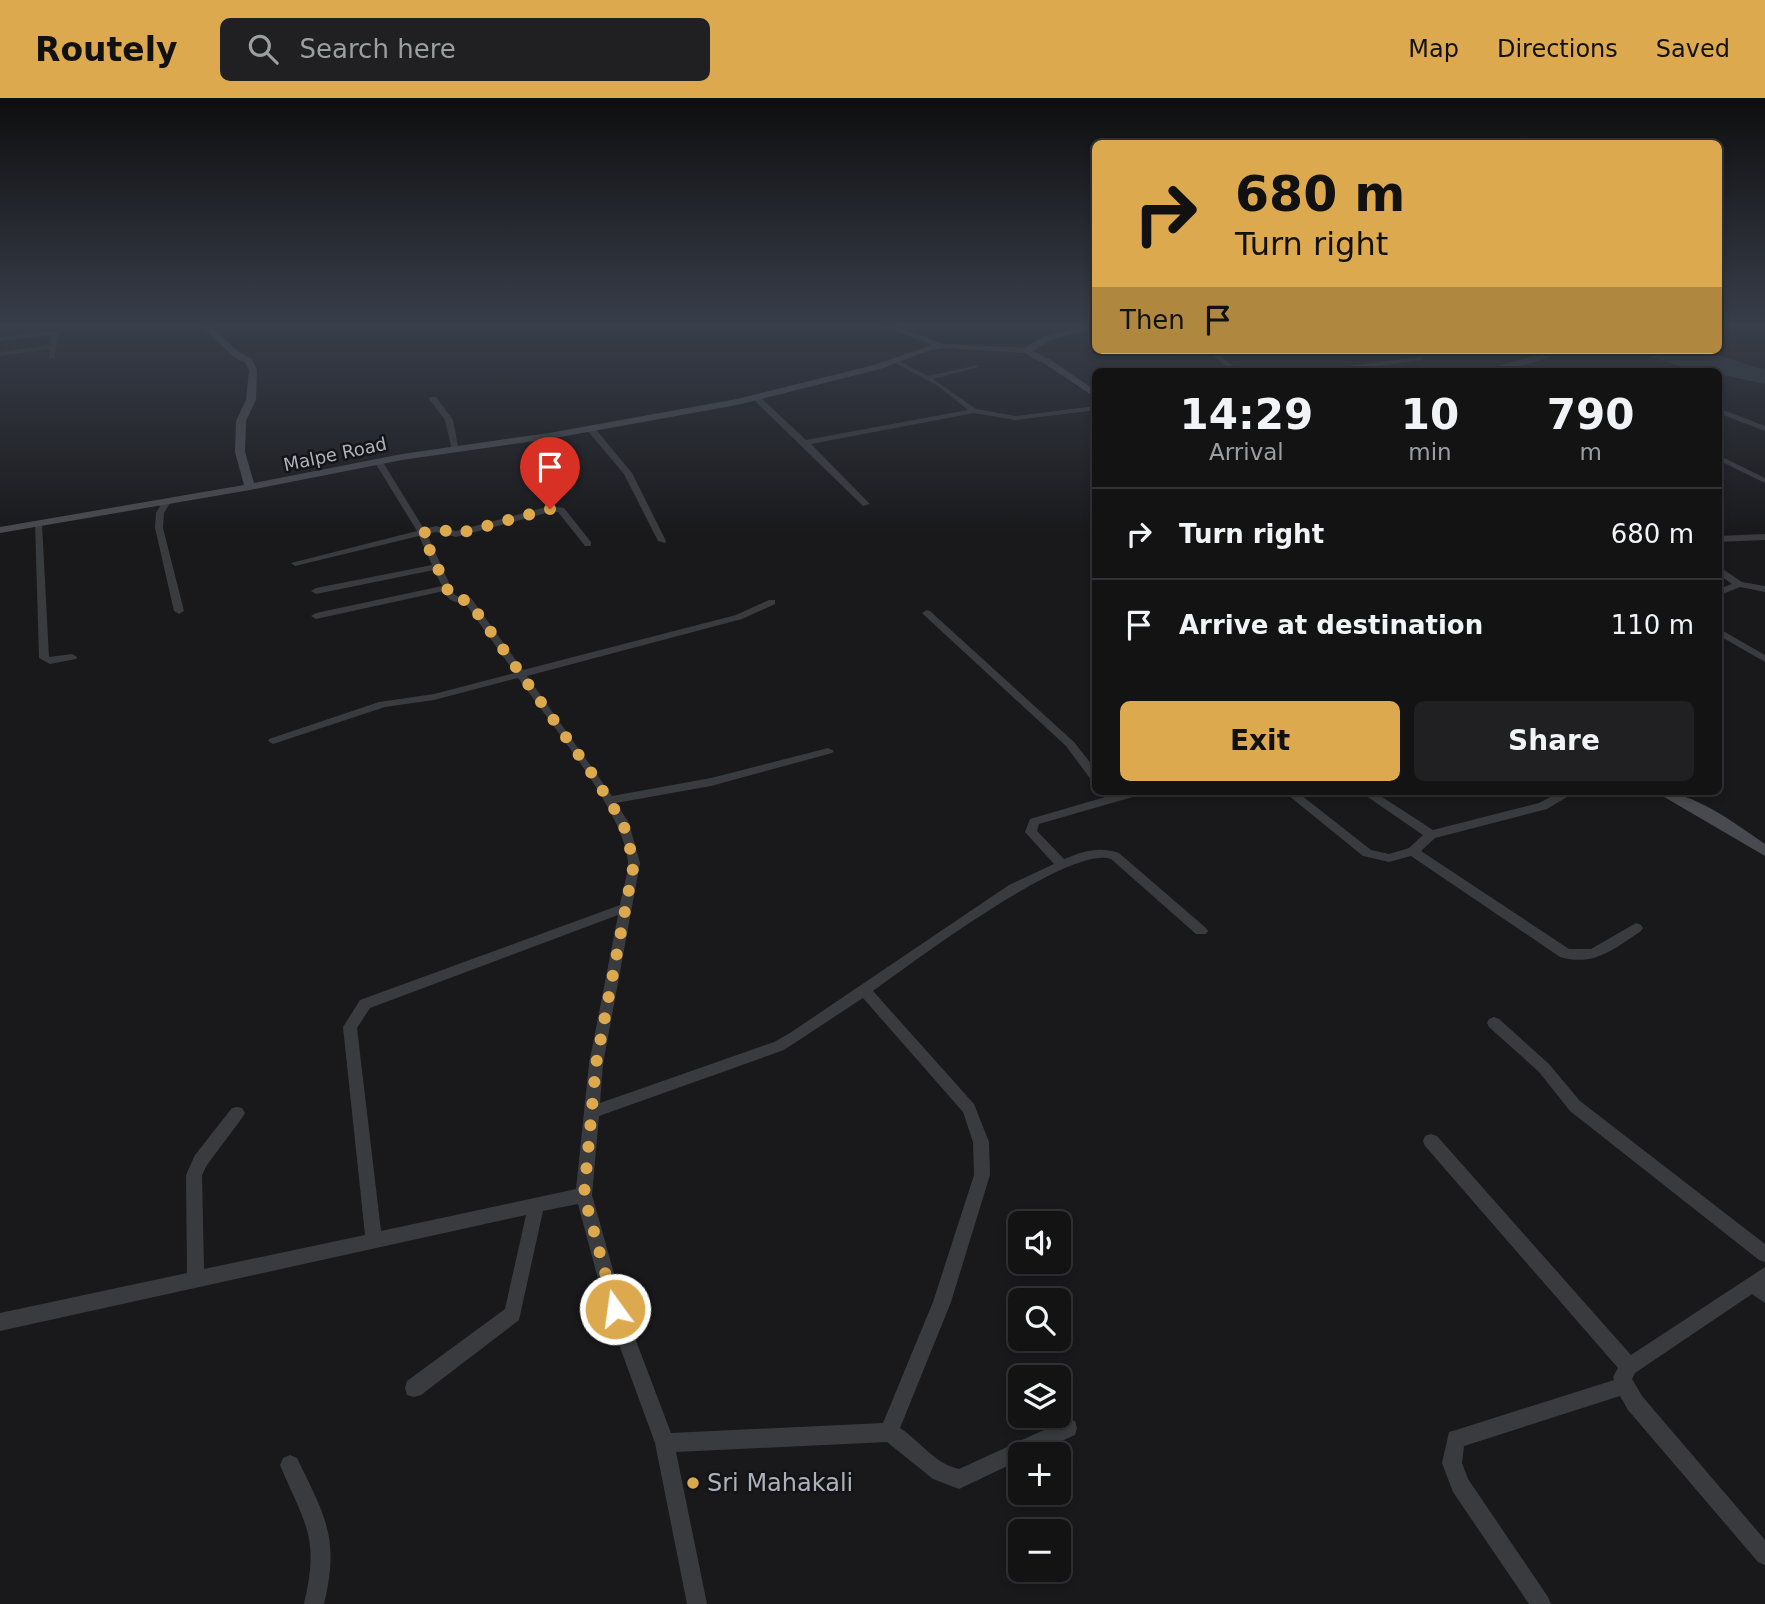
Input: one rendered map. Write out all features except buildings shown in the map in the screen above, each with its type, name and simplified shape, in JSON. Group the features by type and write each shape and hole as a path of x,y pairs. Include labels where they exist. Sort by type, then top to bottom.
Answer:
{"street":[{"path":"250,487 240,452 241,421 251,394"},
{"name":"Malpe Road","path":"0,530 166,503 378,461 590,428 770,394"},
{"path":"951,394 974,411"},
{"path":"433,398 449,420 456,450"},
{"path":"756,398 866,504"},
{"path":"806,444 810,441 974,411 1015,418 1092,408"},
{"path":"1722,412 1765,429"},
{"path":"590,428 628,473 662,541"},
{"path":"1722,459 1765,481"},
{"path":"378,461 422,533 447,589 457,600 468,600 523,675 623,823 634,863 596,1064 584,1195 615,1309 665,1443 697,1604"},
{"path":"166,503 160,513 159,528 179,611"},
{"path":"295,563 440,529 456,534 556,509 561,510 588,544"},
{"path":"38,524 44,658 50,661 72,657"},
{"path":"1722,539 1765,537"},
{"path":"316,591 438,567"},
{"path":"1722,572 1739,583 1765,589"},
{"path":"1722,591 1739,583"},
{"path":"316,616 447,589"},
{"path":"274,741 383,704 434,698 523,675 739,617 772,602"},
{"path":"928,613 1070,744 1092,773"},
{"path":"1722,633 1765,659"},
{"path":"609,800 711,782 828,751"},
{"path":"1062,865 1031,832 1034,822 1105,795"},
{"path":"1294,795 1367,853 1389,858 1413,851 1431,835 1543,806 1564,795"},
{"path":"1371,795 1431,835"},
{"path":"1669,795 1724,824 1765,851"},
{"path":"592,1112 779,1046 865,991 1013,888 1097,851 1115,856 1201,931"},
{"path":"1413,851 1554,946 1575,957 1588,957 1636,928"},
{"path":"374,1240 350,1027 359,1011 365,1004 624,908"},
{"path":"865,991 969,1109 981,1142 982,1175 942,1302 889,1432"},
{"path":"1494,1023 1544,1068 1576,1106 1765,1254"},
{"path":"195,1279 194,1175 201,1160 237,1113"},
{"path":"1431,1141 1626,1377 1765,1555"},
{"path":"0,1322 584,1195"},
{"path":"414,1388 513,1314 536,1205"},
{"path":"1541,1604 1460,1485 1452,1463 1456,1440 1626,1377 1761,1285"},
{"path":"665,1443 889,1432 948,1478 959,1479 1068,1428"},
{"path":"290,1465 318,1524 323,1549 323,1571 314,1604"}],"place":[{"name":"Sri Mahakali","path":"693,1483"}],"route":[{"path":"550,509 456,534 444,529 422,533 450,595 457,600 468,600 593,775 623,823 634,863 596,1064 584,1195 615,1309"}]}
